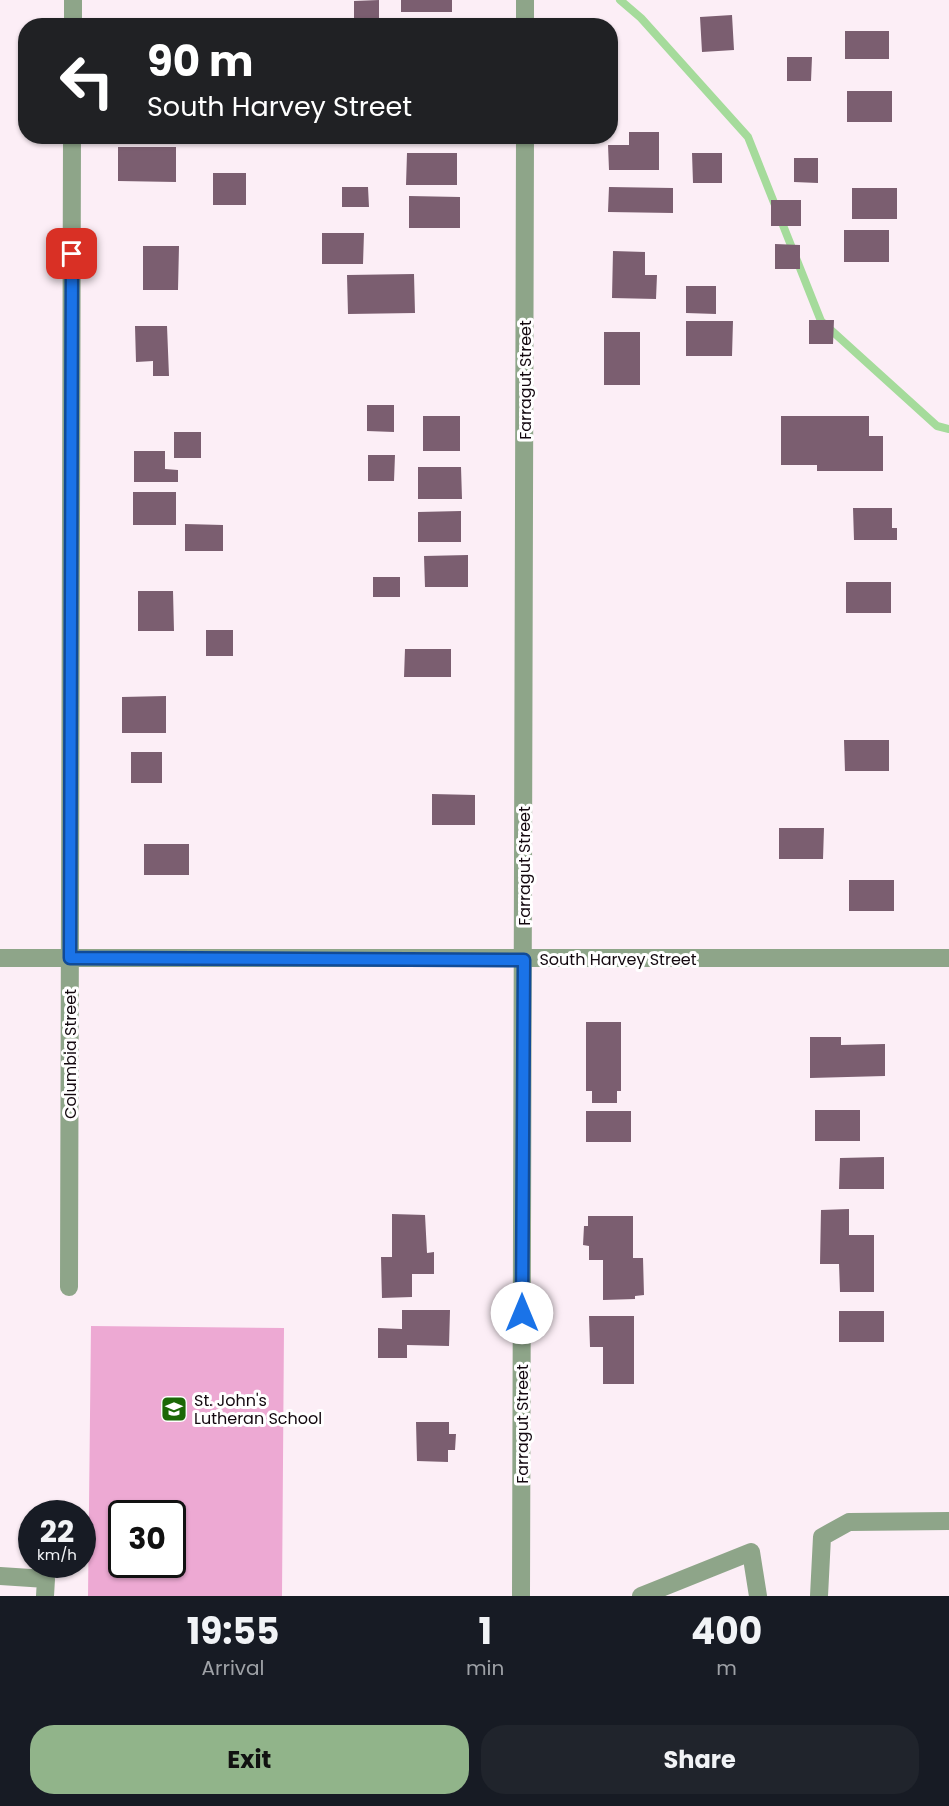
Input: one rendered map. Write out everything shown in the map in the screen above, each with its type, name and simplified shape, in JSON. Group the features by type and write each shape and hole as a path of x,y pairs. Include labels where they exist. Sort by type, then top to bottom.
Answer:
{"street":[{"path":"73,0 73,18"},
{"path":"525,0 525,18"},
{"name":"Columbia Street","path":"69,1287 72,144"},
{"name":"Farragut Street","path":"521,1596 525,144"},
{"name":"South Harvey Street","path":"0,958 524,960 949,958"},
{"path":"819,1596 822,1537 849,1522 949,1521"},
{"path":"641,1596 751,1552 758,1596"},
{"path":"0,1576 46,1579 45,1596"}],"shaded area":[{"path":"91,1326 284,1328 282,1596 88,1596 88,1578 96,1578 96,1500 89,1500"}],"building":[{"path":"379,0 379,18 354,18 354,1"},
{"path":"401,0 452,0 452,12 401,12"},
{"path":"732,15 734,50 702,52 700,17"},
{"path":"845,31 889,31 889,59 845,59"},
{"path":"787,57 812,57 811,81 787,81"},
{"path":"847,91 892,91 892,122 847,122"},
{"path":"629,132 659,132 659,170 609,170 608,145 629,145"},
{"path":"118,147 176,147 176,182 118,181"},
{"path":"407,153 457,153 457,185 406,185"},
{"path":"692,153 722,153 722,183 693,183"},
{"path":"794,158 818,158 818,183 794,182"},
{"path":"213,173 246,173 246,205 213,205"},
{"path":"342,187 368,187 369,207 342,207"},
{"path":"609,187 673,188 673,213 608,212"},
{"path":"852,188 897,188 897,219 852,219"},
{"path":"409,196 460,197 460,228 409,228"},
{"path":"771,200 801,200 801,226 771,226"},
{"path":"844,230 889,230 889,262 844,262"},
{"path":"322,233 364,233 363,264 322,264"},
{"path":"775,244 800,245 800,269 775,269"},
{"path":"143,246 179,246 178,290 143,290"},
{"path":"613,251 645,252 645,275 657,275 656,299 612,298"},
{"path":"414,274 415,313 348,314 347,275"},
{"path":"686,286 716,286 716,314 686,313"},
{"path":"809,320 834,320 833,344 809,344"},
{"path":"686,321 733,321 732,356 686,356"},
{"path":"135,326 167,326 169,376 153,376 153,361 136,362"},
{"path":"604,332 640,332 640,385 604,385"},
{"path":"367,405 394,405 394,432 367,431"},
{"path":"423,416 460,416 460,451 423,451"},
{"path":"781,416 869,416 869,436 883,436 883,471 817,471 817,465 781,465"},
{"path":"174,432 201,432 201,458 174,458"},
{"path":"134,451 165,451 165,469 178,470 178,482 134,482"},
{"path":"368,455 395,455 394,481 368,481"},
{"path":"418,467 461,467 462,499 418,499"},
{"path":"133,492 176,492 176,525 133,525"},
{"path":"853,508 892,508 892,528 897,528 897,540 854,540"},
{"path":"461,511 461,542 418,542 418,512"},
{"path":"185,524 223,525 223,551 185,551"},
{"path":"468,555 468,587 425,587 424,556"},
{"path":"373,577 400,577 400,597 373,597"},
{"path":"846,582 891,582 891,613 846,613"},
{"path":"138,591 173,591 174,631 138,631"},
{"path":"206,630 233,630 233,656 206,656"},
{"path":"405,649 451,649 451,677 404,677"},
{"path":"166,696 166,733 122,733 122,697"},
{"path":"844,740 889,740 889,771 845,771"},
{"path":"131,752 162,752 162,783 131,783"},
{"path":"432,794 475,795 475,825 432,825"},
{"path":"779,828 824,828 823,859 779,859"},
{"path":"144,844 189,844 189,875 144,875"},
{"path":"849,880 894,880 894,911 849,911"},
{"path":"586,1022 621,1022 621,1091 617,1091 617,1103 592,1103 592,1091 586,1091"},
{"path":"810,1037 841,1037 841,1045 885,1044 885,1076 810,1078"},
{"path":"815,1110 860,1110 860,1141 815,1141"},
{"path":"586,1111 631,1111 631,1142 586,1142"},
{"path":"884,1157 884,1189 839,1189 840,1158"},
{"path":"849,1209 849,1235 874,1235 874,1292 840,1292 839,1264 820,1264 821,1210"},
{"path":"392,1214 425,1215 427,1253 434,1252 434,1274 412,1274 412,1297 382,1298 381,1257 392,1257"},
{"path":"588,1216 633,1216 633,1258 643,1258 644,1295 635,1296 635,1299 603,1300 603,1260 589,1260 589,1246 583,1245 584,1226 588,1226"},
{"path":"402,1310 450,1310 449,1346 407,1345 407,1358 378,1358 378,1328 402,1329"},
{"path":"839,1311 884,1311 884,1342 839,1342"},
{"path":"589,1316 634,1316 634,1384 603,1384 603,1347 590,1347"},
{"path":"416,1422 449,1422 449,1434 456,1434 455,1450 448,1450 448,1462 417,1461"}],"waterway":[{"path":"620,0 641,18 748,137 821,321 937,426 949,429"}],"place":[{"name":"St. John's Lutheran School","path":"174,1409"}],"route":[{"path":"72,254 70,958 524,960 522,1313"}]}
